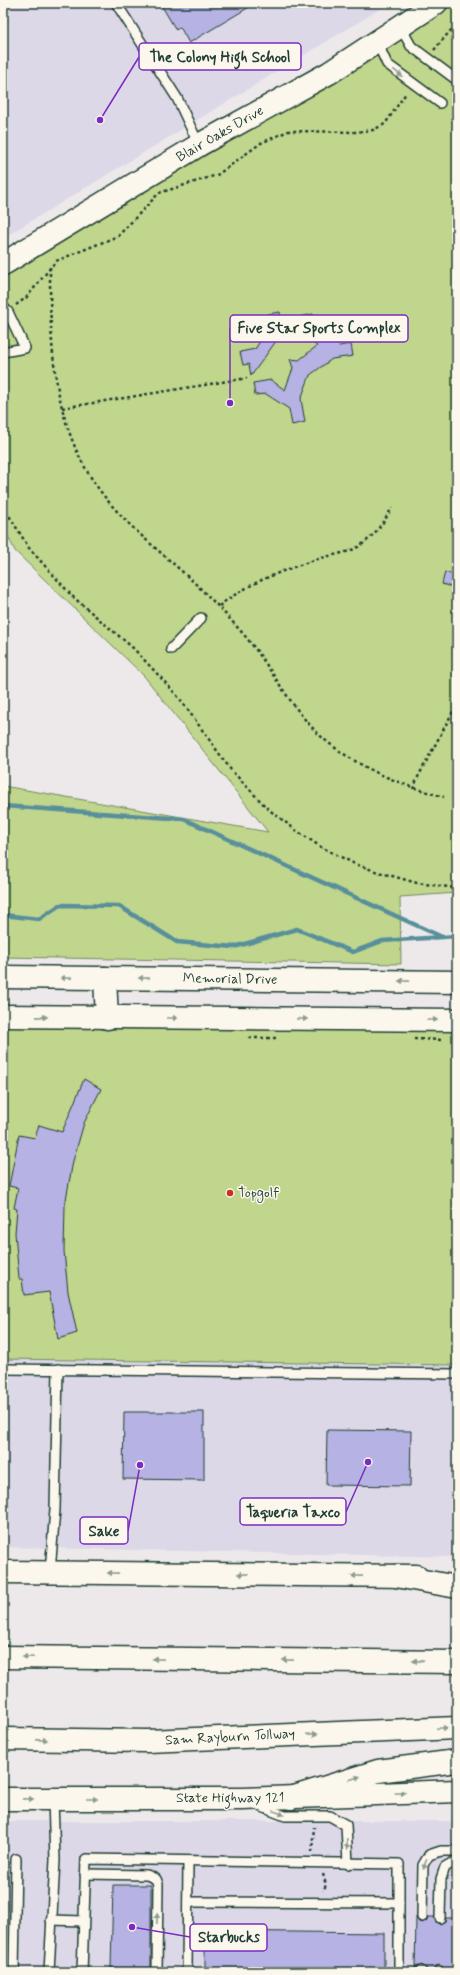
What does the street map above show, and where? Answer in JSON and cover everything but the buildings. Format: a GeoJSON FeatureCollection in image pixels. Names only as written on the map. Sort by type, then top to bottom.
{"type":"FeatureCollection","features":[{"type":"Feature","properties":{"kind":"main road","name":"Blair Oaks Drive"},"geometry":{"type":"LineString","coordinates":[[3,264],[199,144],[329,73],[436,3]]}},
{"type":"Feature","properties":{"kind":"main road","name":"Memorial Drive"},"geometry":{"type":"LineString","coordinates":[[3,977],[457,982]]}},
{"type":"Feature","properties":{"kind":"main road"},"geometry":{"type":"LineString","coordinates":[[105,978],[107,1018]]}},
{"type":"Feature","properties":{"kind":"main road"},"geometry":{"type":"LineString","coordinates":[[3,1016],[457,1020]]}},
{"type":"Feature","properties":{"kind":"main road"},"geometry":{"type":"LineString","coordinates":[[3,1572],[457,1576]]}},
{"type":"Feature","properties":{"kind":"main road"},"geometry":{"type":"LineString","coordinates":[[396,1576],[457,1587]]}},
{"type":"Feature","properties":{"kind":"main road"},"geometry":{"type":"LineString","coordinates":[[3,1657],[457,1662]]}},
{"type":"Feature","properties":{"kind":"main road","name":"Sam Rayburn Tollway"},"geometry":{"type":"LineString","coordinates":[[3,1739],[147,1741],[457,1728]]}},
{"type":"Feature","properties":{"kind":"main road"},"geometry":{"type":"LineString","coordinates":[[291,1798],[378,1771],[457,1761]]}},
{"type":"Feature","properties":{"kind":"main road","name":"State Highway 121"},"geometry":{"type":"LineString","coordinates":[[3,1799],[243,1799],[457,1791]]}},
{"type":"Feature","properties":{"kind":"lane"},"geometry":{"type":"LineString","coordinates":[[116,3],[177,98],[199,144]]}},
{"type":"Feature","properties":{"kind":"lane"},"geometry":{"type":"LineString","coordinates":[[400,26],[411,46],[454,78]]}},
{"type":"Feature","properties":{"kind":"lane"},"geometry":{"type":"LineString","coordinates":[[377,42],[387,64],[440,103]]}},
{"type":"Feature","properties":{"kind":"lane"},"geometry":{"type":"LineString","coordinates":[[3,352],[25,348],[5,309]]}},
{"type":"Feature","properties":{"kind":"lane"},"geometry":{"type":"LineString","coordinates":[[171,649],[201,618]]}},
{"type":"Feature","properties":{"kind":"lane"},"geometry":{"type":"LineString","coordinates":[[3,1369],[457,1374]]}},
{"type":"Feature","properties":{"kind":"lane"},"geometry":{"type":"LineString","coordinates":[[50,1572],[55,1509],[58,1370]]}},
{"type":"Feature","properties":{"kind":"lane"},"geometry":{"type":"LineString","coordinates":[[49,1972],[55,1860],[53,1799]]}},
{"type":"Feature","properties":{"kind":"lane"},"geometry":{"type":"LineString","coordinates":[[243,1799],[285,1816],[330,1816],[346,1825],[348,1864]]}},
{"type":"Feature","properties":{"kind":"lane"},"geometry":{"type":"LineString","coordinates":[[422,1917],[423,1865],[429,1855],[441,1851],[457,1851]]}},
{"type":"Feature","properties":{"kind":"lane"},"geometry":{"type":"LineString","coordinates":[[14,1972],[16,1859]]}},
{"type":"Feature","properties":{"kind":"lane"},"geometry":{"type":"LineString","coordinates":[[82,1972],[86,1859],[399,1864],[399,1972]]}},
{"type":"Feature","properties":{"kind":"lane"},"geometry":{"type":"LineString","coordinates":[[187,1972],[188,1861]]}},
{"type":"Feature","properties":{"kind":"lane"},"geometry":{"type":"LineString","coordinates":[[440,1918],[441,1879],[445,1867],[452,1863],[457,1863]]}},
{"type":"Feature","properties":{"kind":"lane"},"geometry":{"type":"LineString","coordinates":[[85,1874],[147,1875],[156,1879],[158,1884],[157,1972]]}},
{"type":"Feature","properties":{"kind":"lane"},"geometry":{"type":"LineString","coordinates":[[188,1902],[399,1903]]}},
{"type":"Feature","properties":{"kind":"lane"},"geometry":{"type":"LineString","coordinates":[[51,1920],[84,1921]]}},
{"type":"Feature","properties":{"kind":"path"},"geometry":{"type":"LineString","coordinates":[[434,50],[457,24]]}},
{"type":"Feature","properties":{"kind":"path"},"geometry":{"type":"LineString","coordinates":[[5,309],[26,298],[56,261],[118,236],[159,193],[217,175],[261,143],[288,131],[356,132],[373,130],[384,124],[406,92]]}},
{"type":"Feature","properties":{"kind":"path"},"geometry":{"type":"LineString","coordinates":[[50,267],[54,373],[62,408],[69,432],[81,459],[113,510],[218,606],[246,638],[307,722],[328,743],[360,765],[384,778],[413,789],[444,797]]}},
{"type":"Feature","properties":{"kind":"path"},"geometry":{"type":"LineString","coordinates":[[62,408],[247,378]]}},
{"type":"Feature","properties":{"kind":"path"},"geometry":{"type":"LineString","coordinates":[[3,506],[29,548],[72,596],[133,648],[163,680],[180,700],[231,770],[268,808],[297,831],[321,847],[356,864],[378,872],[418,883],[457,888]]}},
{"type":"Feature","properties":{"kind":"path"},"geometry":{"type":"LineString","coordinates":[[218,606],[235,594],[271,575],[292,567],[357,548],[371,538],[380,528],[392,508]]}},
{"type":"Feature","properties":{"kind":"path"},"geometry":{"type":"LineString","coordinates":[[413,789],[457,704]]}},
{"type":"Feature","properties":{"kind":"path"},"geometry":{"type":"LineString","coordinates":[[312,1855],[314,1826]]}},
{"type":"Feature","properties":{"kind":"path"},"geometry":{"type":"LineString","coordinates":[[323,1871],[326,1885],[323,1896]]}},
{"type":"Feature","properties":{"kind":"shaded area"},"geometry":{"type":"Polygon","coordinates":[[[3,3],[390,3],[3,238],[3,3]]]}},
{"type":"Feature","properties":{"kind":"shaded area","name":"Topgolf"},"geometry":{"type":"Polygon","coordinates":[[[3,1025],[457,1030],[457,1557],[3,1547],[3,1025]]]}},
{"type":"Feature","properties":{"kind":"shaded area"},"geometry":{"type":"Polygon","coordinates":[[[3,1821],[457,1821],[457,1972],[3,1972],[3,1821]]]}},
{"type":"Feature","properties":{"kind":"green space"},"geometry":{"type":"Polygon","coordinates":[[[456,3],[457,893],[400,897],[401,964],[3,957],[3,786],[268,832],[144,676],[15,551],[3,526],[3,281],[7,276],[456,3]]]}},
{"type":"Feature","properties":{"kind":"green space","name":"Topgolf"},"geometry":{"type":"Polygon","coordinates":[[[3,1021],[457,1027],[457,1365],[3,1359],[3,1021]]]}},
{"type":"Feature","properties":{"kind":"waterway"},"geometry":{"type":"LineString","coordinates":[[3,806],[184,819],[442,937]]}},
{"type":"Feature","properties":{"kind":"waterway"},"geometry":{"type":"LineString","coordinates":[[3,915],[39,919],[60,905],[119,906],[177,942],[234,947],[297,929],[353,952],[382,941],[457,936]]}},
{"type":"Feature","properties":{"kind":"place","name":"The Colony High School"},"geometry":{"type":"Point","coordinates":[100,120]}},
{"type":"Feature","properties":{"kind":"place","name":"Five Star Sports Complex"},"geometry":{"type":"Point","coordinates":[230,403]}},
{"type":"Feature","properties":{"kind":"place","name":"Topgolf"},"geometry":{"type":"Point","coordinates":[230,1193]}},
{"type":"Feature","properties":{"kind":"place","name":"Taqueria Taxco"},"geometry":{"type":"Point","coordinates":[368,1462]}},
{"type":"Feature","properties":{"kind":"place","name":"Sake"},"geometry":{"type":"Point","coordinates":[140,1465]}},
{"type":"Feature","properties":{"kind":"place","name":"Starbucks"},"geometry":{"type":"Point","coordinates":[132,1927]}}]}
